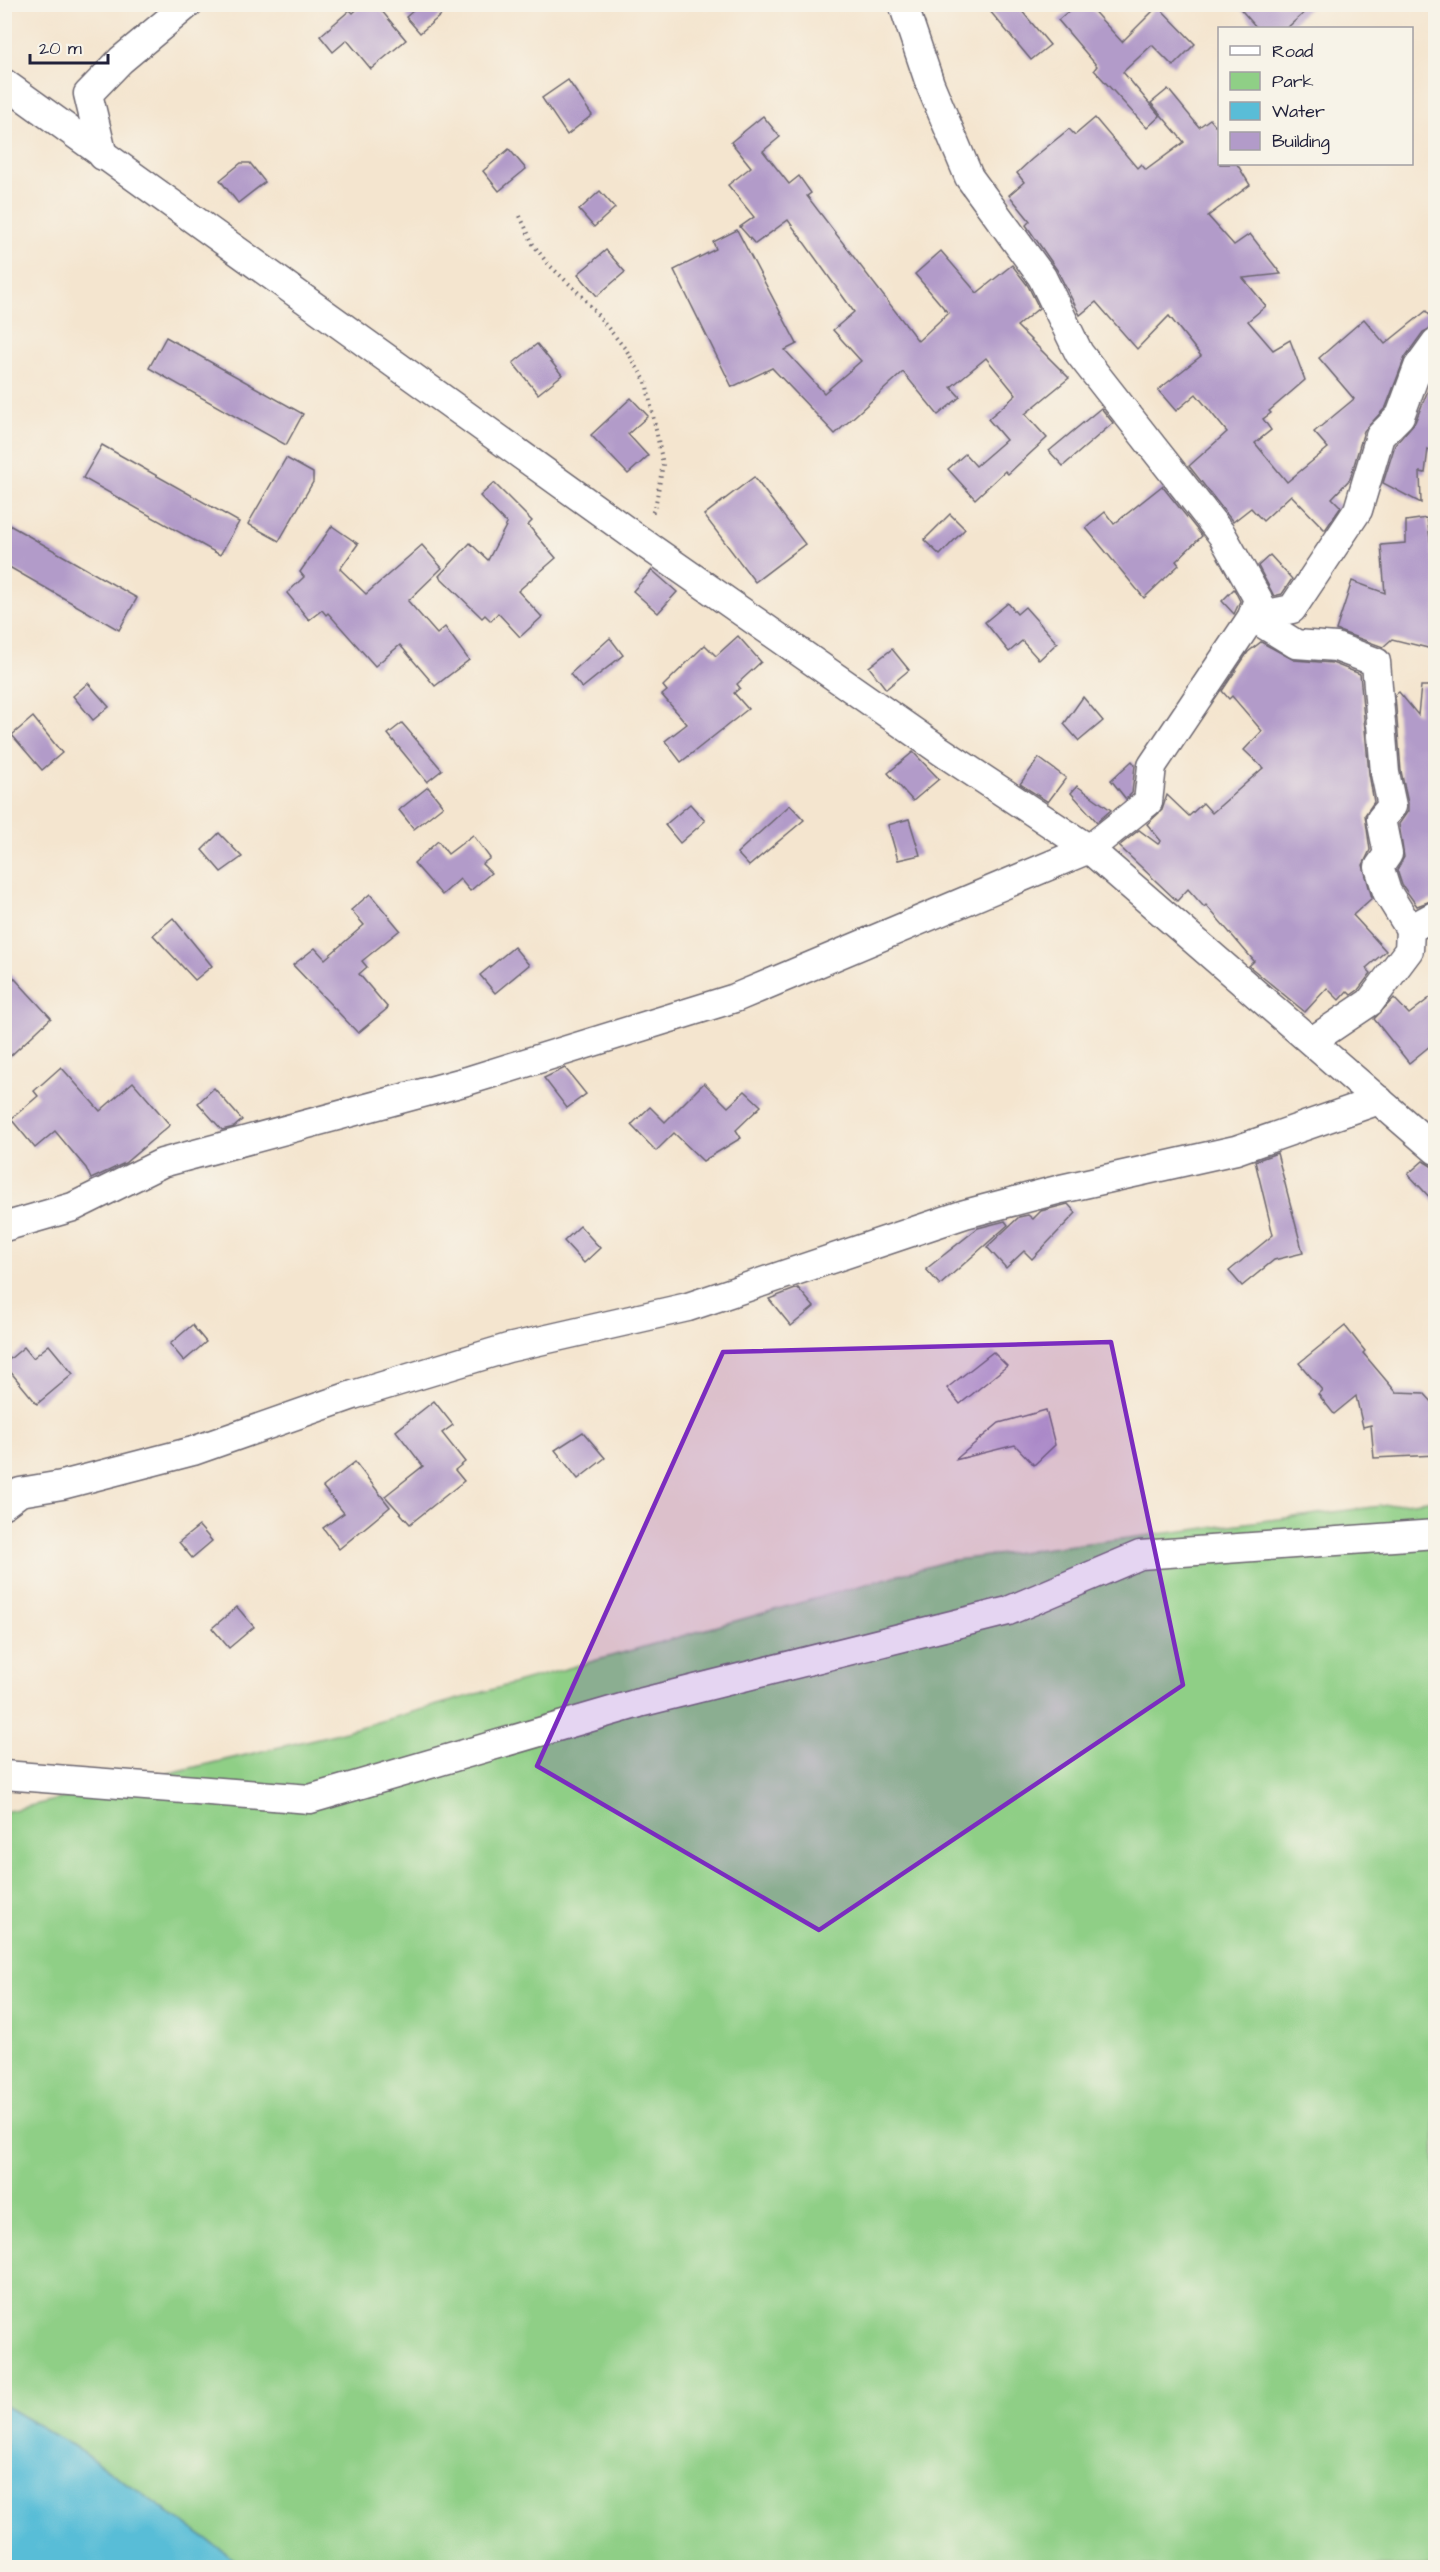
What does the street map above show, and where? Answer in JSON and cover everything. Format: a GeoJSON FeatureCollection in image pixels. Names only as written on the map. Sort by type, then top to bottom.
{"type":"FeatureCollection","features":[{"type":"Feature","properties":{"kind":"street"},"geometry":{"type":"LineString","coordinates":[[103,156],[88,94],[121,60],[188,4]]}},
{"type":"Feature","properties":{"kind":"street"},"geometry":{"type":"LineString","coordinates":[[4,1227],[73,1207],[162,1163],[467,1081],[735,998],[1089,849],[1148,802],[1152,766],[1252,617],[1258,599],[1222,535],[1079,353],[1042,277],[969,177],[930,84],[903,4]]}},
{"type":"Feature","properties":{"kind":"street"},"geometry":{"type":"LineString","coordinates":[[4,82],[103,156],[638,539],[941,751],[1089,849],[1436,1150]]}},
{"type":"Feature","properties":{"kind":"street"},"geometry":{"type":"LineString","coordinates":[[1252,617],[1292,609],[1330,556],[1358,510],[1380,436],[1400,416],[1418,367],[1436,342]]}},
{"type":"Feature","properties":{"kind":"street"},"geometry":{"type":"LineString","coordinates":[[1252,617],[1296,644],[1336,648],[1376,662],[1385,773],[1392,806],[1381,819],[1388,854],[1379,867],[1386,892],[1410,929],[1409,950],[1370,1002],[1312,1041]]}},
{"type":"Feature","properties":{"kind":"street"},"geometry":{"type":"LineString","coordinates":[[1410,929],[1436,915]]}},
{"type":"Feature","properties":{"kind":"street"},"geometry":{"type":"LineString","coordinates":[[4,1504],[20,1492],[62,1485],[193,1451],[353,1395],[508,1348],[688,1307],[965,1214],[1061,1189],[1236,1150],[1379,1100]]}},
{"type":"Feature","properties":{"kind":"street"},"geometry":{"type":"LineString","coordinates":[[4,1775],[310,1799],[639,1703],[1008,1611],[1140,1555],[1436,1534]]}},
{"type":"Feature","properties":{"kind":"path"},"geometry":{"type":"LineString","coordinates":[[520,216],[533,244],[547,263],[582,296],[627,351],[646,382],[663,464],[655,508],[638,539]]}},
{"type":"Feature","properties":{"kind":"highlighted area"},"geometry":{"type":"Polygon","coordinates":[[[1111,1342],[1183,1685],[819,1930],[537,1766],[723,1352],[1111,1342]]]}},
{"type":"Feature","properties":{"kind":"green space"},"geometry":{"type":"Polygon","coordinates":[[[1435,1499],[1435,2567],[246,2567],[75,2447],[5,2406],[4,1812],[335,1734],[948,1561],[1435,1499]]]}},
{"type":"Feature","properties":{"kind":"water"},"geometry":{"type":"Polygon","coordinates":[[[5,2406],[75,2447],[246,2567],[5,2567],[5,2406]]]}},
{"type":"Feature","properties":{"kind":"building"},"geometry":{"type":"Polygon","coordinates":[[[363,4],[376,4],[406,40],[371,69],[347,40],[333,52],[320,36],[350,10],[353,13],[363,4]]]}},
{"type":"Feature","properties":{"kind":"building"},"geometry":{"type":"Polygon","coordinates":[[[421,4],[454,4],[420,33],[406,17],[421,4]]]}},
{"type":"Feature","properties":{"kind":"building"},"geometry":{"type":"Polygon","coordinates":[[[984,4],[1016,4],[1050,45],[1031,60],[984,4]]]}},
{"type":"Feature","properties":{"kind":"building"},"geometry":{"type":"Polygon","coordinates":[[[1077,4],[1087,4],[1122,42],[1158,6],[1195,44],[1173,66],[1152,45],[1123,72],[1160,116],[1147,128],[1094,70],[1097,66],[1058,20],[1077,4]]]}},
{"type":"Feature","properties":{"kind":"building"},"geometry":{"type":"Polygon","coordinates":[[[1236,4],[1314,4],[1288,27],[1256,27],[1236,4]]]}},
{"type":"Feature","properties":{"kind":"building"},"geometry":{"type":"Polygon","coordinates":[[[568,80],[592,115],[567,135],[542,98],[568,80]]]}},
{"type":"Feature","properties":{"kind":"building"},"geometry":{"type":"Polygon","coordinates":[[[1168,89],[1199,127],[1210,119],[1218,129],[1218,165],[1238,165],[1250,185],[1208,216],[1234,245],[1250,234],[1281,274],[1243,278],[1266,306],[1248,321],[1273,350],[1290,340],[1305,380],[1269,411],[1271,413],[1263,419],[1271,430],[1255,443],[1287,482],[1328,448],[1314,432],[1354,399],[1319,358],[1364,319],[1385,344],[1426,311],[1436,323],[1436,326],[1423,332],[1405,357],[1386,407],[1364,431],[1350,479],[1332,498],[1341,507],[1325,530],[1291,495],[1263,521],[1251,508],[1233,522],[1189,466],[1227,432],[1196,394],[1176,411],[1158,390],[1201,356],[1169,316],[1137,349],[1096,302],[1080,315],[1057,270],[1026,225],[1030,221],[1009,195],[1024,182],[1017,173],[1032,159],[1069,129],[1075,135],[1095,118],[1137,168],[1141,164],[1146,170],[1184,142],[1151,103],[1168,89]]]}},
{"type":"Feature","properties":{"kind":"building"},"geometry":{"type":"Polygon","coordinates":[[[763,116],[780,137],[763,151],[789,184],[799,176],[811,193],[807,196],[918,341],[948,313],[915,274],[941,251],[977,293],[1012,265],[1028,286],[1039,308],[1017,326],[1069,378],[1025,414],[1047,438],[1008,474],[1005,471],[975,499],[948,469],[965,454],[976,466],[1006,440],[988,419],[1016,395],[986,358],[951,387],[960,397],[938,415],[903,372],[835,434],[772,368],[732,387],[674,270],[716,249],[713,242],[737,230],[797,344],[785,350],[824,393],[861,361],[833,330],[854,312],[788,220],[755,244],[740,227],[754,217],[728,185],[751,167],[731,142],[763,116]]]}},
{"type":"Feature","properties":{"kind":"building"},"geometry":{"type":"Polygon","coordinates":[[[509,149],[526,169],[499,191],[483,171],[509,149]]]}},
{"type":"Feature","properties":{"kind":"building"},"geometry":{"type":"Polygon","coordinates":[[[241,163],[250,163],[265,182],[238,203],[220,180],[241,163]]]}},
{"type":"Feature","properties":{"kind":"building"},"geometry":{"type":"Polygon","coordinates":[[[600,191],[615,208],[594,227],[579,210],[600,191]]]}},
{"type":"Feature","properties":{"kind":"building"},"geometry":{"type":"Polygon","coordinates":[[[606,250],[625,272],[597,296],[578,274],[606,250]]]}},
{"type":"Feature","properties":{"kind":"building"},"geometry":{"type":"Polygon","coordinates":[[[166,337],[303,414],[286,445],[149,368],[166,337]]]}},
{"type":"Feature","properties":{"kind":"building"},"geometry":{"type":"Polygon","coordinates":[[[537,344],[562,375],[538,394],[513,363],[537,344]]]}},
{"type":"Feature","properties":{"kind":"building"},"geometry":{"type":"Polygon","coordinates":[[[1436,371],[1436,456],[1428,449],[1425,473],[1420,472],[1421,503],[1383,483],[1395,445],[1415,422],[1436,371]]]}},
{"type":"Feature","properties":{"kind":"building"},"geometry":{"type":"Polygon","coordinates":[[[631,398],[648,416],[628,434],[648,456],[628,474],[591,435],[631,398]]]}},
{"type":"Feature","properties":{"kind":"building"},"geometry":{"type":"Polygon","coordinates":[[[1101,408],[1113,423],[1063,466],[1049,451],[1101,408]]]}},
{"type":"Feature","properties":{"kind":"building"},"geometry":{"type":"Polygon","coordinates":[[[102,445],[239,522],[220,555],[83,478],[102,445]]]}},
{"type":"Feature","properties":{"kind":"building"},"geometry":{"type":"Polygon","coordinates":[[[286,458],[313,473],[313,482],[279,541],[248,524],[286,458]]]}},
{"type":"Feature","properties":{"kind":"building"},"geometry":{"type":"Polygon","coordinates":[[[754,477],[805,544],[755,582],[704,515],[754,477]]]}},
{"type":"Feature","properties":{"kind":"building"},"geometry":{"type":"Polygon","coordinates":[[[494,483],[532,521],[528,525],[556,558],[518,591],[542,617],[520,637],[498,613],[491,621],[485,615],[482,618],[439,576],[470,543],[488,560],[507,524],[480,496],[494,483]]]}},
{"type":"Feature","properties":{"kind":"building"},"geometry":{"type":"Polygon","coordinates":[[[1162,486],[1202,536],[1176,561],[1179,565],[1144,598],[1086,528],[1105,512],[1114,524],[1162,486]]]}},
{"type":"Feature","properties":{"kind":"building"},"geometry":{"type":"Polygon","coordinates":[[[950,514],[965,529],[940,555],[924,540],[950,514]]]}},
{"type":"Feature","properties":{"kind":"building"},"geometry":{"type":"Polygon","coordinates":[[[1427,518],[1436,579],[1436,650],[1392,639],[1383,647],[1336,630],[1352,581],[1385,593],[1381,545],[1406,543],[1406,521],[1427,518]]]}},
{"type":"Feature","properties":{"kind":"building"},"geometry":{"type":"Polygon","coordinates":[[[4,522],[137,598],[119,630],[4,564],[4,522]]]}},
{"type":"Feature","properties":{"kind":"building"},"geometry":{"type":"Polygon","coordinates":[[[332,526],[358,544],[340,569],[366,594],[422,545],[442,568],[408,601],[437,634],[445,627],[469,660],[435,686],[400,645],[375,666],[328,613],[326,615],[322,610],[309,620],[287,593],[304,577],[300,572],[332,526]]]}},
{"type":"Feature","properties":{"kind":"building"},"geometry":{"type":"Polygon","coordinates":[[[1270,555],[1292,579],[1282,594],[1274,596],[1258,566],[1270,555]]]}},
{"type":"Feature","properties":{"kind":"building"},"geometry":{"type":"Polygon","coordinates":[[[652,570],[677,592],[658,613],[633,591],[652,570]]]}},
{"type":"Feature","properties":{"kind":"building"},"geometry":{"type":"Polygon","coordinates":[[[1234,589],[1240,601],[1234,614],[1222,601],[1234,589]]]}},
{"type":"Feature","properties":{"kind":"building"},"geometry":{"type":"Polygon","coordinates":[[[1008,603],[1017,614],[1025,607],[1057,643],[1039,660],[1022,641],[1009,652],[985,622],[1008,603]]]}},
{"type":"Feature","properties":{"kind":"building"},"geometry":{"type":"Polygon","coordinates":[[[738,636],[761,662],[737,684],[740,688],[734,693],[748,709],[681,762],[665,741],[687,724],[662,695],[667,691],[663,686],[705,645],[716,656],[738,636]]]}},
{"type":"Feature","properties":{"kind":"building"},"geometry":{"type":"Polygon","coordinates":[[[610,638],[623,655],[582,688],[570,674],[610,638]]]}},
{"type":"Feature","properties":{"kind":"building"},"geometry":{"type":"Polygon","coordinates":[[[1261,642],[1294,660],[1332,663],[1360,674],[1369,774],[1374,802],[1365,815],[1370,850],[1363,865],[1372,898],[1353,915],[1386,951],[1366,968],[1371,973],[1358,990],[1351,995],[1347,991],[1339,1000],[1327,988],[1305,1012],[1249,966],[1254,961],[1206,905],[1204,907],[1188,889],[1177,901],[1119,846],[1139,830],[1158,844],[1161,841],[1147,824],[1162,810],[1167,795],[1189,816],[1203,803],[1212,813],[1263,768],[1244,750],[1262,731],[1232,696],[1229,699],[1222,691],[1248,652],[1261,642]]]}},
{"type":"Feature","properties":{"kind":"building"},"geometry":{"type":"Polygon","coordinates":[[[892,649],[909,670],[886,689],[869,667],[892,649]]]}},
{"type":"Feature","properties":{"kind":"building"},"geometry":{"type":"Polygon","coordinates":[[[88,683],[109,707],[93,720],[73,696],[88,683]]]}},
{"type":"Feature","properties":{"kind":"building"},"geometry":{"type":"Polygon","coordinates":[[[1421,686],[1436,686],[1436,899],[1417,906],[1402,885],[1397,870],[1404,857],[1399,824],[1408,811],[1408,803],[1401,771],[1395,695],[1399,692],[1418,715],[1421,686]]]}},
{"type":"Feature","properties":{"kind":"building"},"geometry":{"type":"Polygon","coordinates":[[[1083,697],[1103,721],[1079,741],[1064,724],[1083,697]]]}},
{"type":"Feature","properties":{"kind":"building"},"geometry":{"type":"Polygon","coordinates":[[[33,717],[62,753],[42,770],[12,735],[33,717]]]}},
{"type":"Feature","properties":{"kind":"building"},"geometry":{"type":"Polygon","coordinates":[[[402,723],[442,770],[427,782],[388,734],[402,723]]]}},
{"type":"Feature","properties":{"kind":"building"},"geometry":{"type":"Polygon","coordinates":[[[913,752],[939,779],[913,801],[888,773],[913,752]]]}},
{"type":"Feature","properties":{"kind":"building"},"geometry":{"type":"Polygon","coordinates":[[[1039,758],[1066,778],[1048,802],[1020,784],[1039,758]]]}},
{"type":"Feature","properties":{"kind":"building"},"geometry":{"type":"Polygon","coordinates":[[[1132,761],[1135,765],[1132,793],[1126,799],[1111,780],[1132,761]]]}},
{"type":"Feature","properties":{"kind":"building"},"geometry":{"type":"Polygon","coordinates":[[[1077,786],[1111,810],[1097,822],[1071,793],[1077,786]]]}},
{"type":"Feature","properties":{"kind":"building"},"geometry":{"type":"Polygon","coordinates":[[[428,787],[443,806],[414,829],[399,810],[428,787]]]}},
{"type":"Feature","properties":{"kind":"building"},"geometry":{"type":"Polygon","coordinates":[[[690,804],[705,821],[680,843],[665,825],[690,804]]]}},
{"type":"Feature","properties":{"kind":"building"},"geometry":{"type":"Polygon","coordinates":[[[790,805],[804,820],[749,866],[737,853],[790,805]]]}},
{"type":"Feature","properties":{"kind":"building"},"geometry":{"type":"Polygon","coordinates":[[[909,819],[920,855],[898,860],[888,825],[909,819]]]}},
{"type":"Feature","properties":{"kind":"building"},"geometry":{"type":"Polygon","coordinates":[[[219,833],[242,857],[221,872],[202,850],[219,833]]]}},
{"type":"Feature","properties":{"kind":"building"},"geometry":{"type":"Polygon","coordinates":[[[473,835],[490,858],[482,864],[491,873],[470,891],[460,879],[442,895],[414,863],[438,841],[448,854],[473,835]]]}},
{"type":"Feature","properties":{"kind":"building"},"geometry":{"type":"Polygon","coordinates":[[[370,894],[400,930],[362,961],[367,967],[359,974],[388,1008],[358,1033],[293,965],[315,948],[325,959],[364,925],[351,910],[370,894]]]}},
{"type":"Feature","properties":{"kind":"building"},"geometry":{"type":"Polygon","coordinates":[[[173,918],[212,966],[195,980],[153,935],[173,918]]]}},
{"type":"Feature","properties":{"kind":"building"},"geometry":{"type":"Polygon","coordinates":[[[514,947],[529,965],[495,993],[480,975],[514,947]]]}},
{"type":"Feature","properties":{"kind":"building"},"geometry":{"type":"Polygon","coordinates":[[[4,967],[51,1018],[4,1062],[4,967]]]}},
{"type":"Feature","properties":{"kind":"building"},"geometry":{"type":"Polygon","coordinates":[[[1436,993],[1436,1041],[1409,1063],[1374,1019],[1394,998],[1409,1014],[1436,993]]]}},
{"type":"Feature","properties":{"kind":"building"},"geometry":{"type":"Polygon","coordinates":[[[61,1067],[100,1111],[133,1082],[170,1125],[125,1163],[91,1179],[86,1168],[55,1131],[35,1148],[11,1119],[38,1096],[34,1091],[61,1067]]]}},
{"type":"Feature","properties":{"kind":"building"},"geometry":{"type":"Polygon","coordinates":[[[565,1068],[586,1094],[567,1108],[544,1078],[565,1068]]]}},
{"type":"Feature","properties":{"kind":"building"},"geometry":{"type":"Polygon","coordinates":[[[704,1083],[728,1107],[745,1091],[761,1106],[736,1130],[741,1138],[703,1161],[674,1133],[656,1151],[631,1125],[650,1107],[665,1122],[704,1083]]]}},
{"type":"Feature","properties":{"kind":"building"},"geometry":{"type":"Polygon","coordinates":[[[214,1088],[242,1120],[234,1127],[222,1130],[198,1103],[214,1088]]]}},
{"type":"Feature","properties":{"kind":"building"},"geometry":{"type":"Polygon","coordinates":[[[1277,1153],[1303,1253],[1274,1260],[1242,1286],[1229,1271],[1273,1235],[1255,1161],[1277,1153]]]}},
{"type":"Feature","properties":{"kind":"building"},"geometry":{"type":"Polygon","coordinates":[[[1423,1161],[1436,1169],[1436,1204],[1408,1174],[1423,1161]]]}},
{"type":"Feature","properties":{"kind":"building"},"geometry":{"type":"Polygon","coordinates":[[[1068,1204],[1076,1213],[1032,1259],[1024,1251],[1006,1268],[987,1247],[1019,1217],[1028,1215],[1033,1219],[1041,1211],[1068,1204]]]}},
{"type":"Feature","properties":{"kind":"building"},"geometry":{"type":"Polygon","coordinates":[[[1005,1221],[1008,1225],[940,1285],[926,1269],[978,1228],[1005,1221]]]}},
{"type":"Feature","properties":{"kind":"building"},"geometry":{"type":"Polygon","coordinates":[[[580,1226],[600,1248],[584,1263],[564,1241],[580,1226]]]}},
{"type":"Feature","properties":{"kind":"building"},"geometry":{"type":"Polygon","coordinates":[[[798,1288],[814,1307],[791,1326],[769,1299],[798,1288]]]}},
{"type":"Feature","properties":{"kind":"building"},"geometry":{"type":"Polygon","coordinates":[[[192,1325],[206,1342],[184,1361],[170,1344],[192,1325]]]}},
{"type":"Feature","properties":{"kind":"building"},"geometry":{"type":"Polygon","coordinates":[[[1345,1326],[1365,1351],[1363,1353],[1396,1392],[1424,1393],[1434,1404],[1436,1455],[1374,1458],[1371,1425],[1363,1427],[1356,1396],[1334,1414],[1318,1394],[1322,1390],[1299,1363],[1345,1326]]]}},
{"type":"Feature","properties":{"kind":"building"},"geometry":{"type":"Polygon","coordinates":[[[49,1345],[73,1374],[37,1404],[4,1364],[24,1347],[33,1358],[49,1345]]]}},
{"type":"Feature","properties":{"kind":"building"},"geometry":{"type":"Polygon","coordinates":[[[993,1352],[1007,1366],[960,1404],[947,1388],[993,1352]]]}},
{"type":"Feature","properties":{"kind":"building"},"geometry":{"type":"Polygon","coordinates":[[[434,1401],[453,1425],[442,1433],[465,1462],[455,1470],[464,1481],[410,1524],[385,1496],[423,1466],[396,1431],[434,1401]]]}},
{"type":"Feature","properties":{"kind":"building"},"geometry":{"type":"Polygon","coordinates":[[[1046,1410],[1055,1445],[1034,1465],[1015,1445],[955,1460],[999,1423],[1046,1410]]]}},
{"type":"Feature","properties":{"kind":"building"},"geometry":{"type":"Polygon","coordinates":[[[583,1432],[605,1458],[578,1479],[555,1450],[583,1432]]]}},
{"type":"Feature","properties":{"kind":"building"},"geometry":{"type":"Polygon","coordinates":[[[355,1462],[390,1507],[339,1549],[323,1528],[344,1513],[323,1487],[355,1462]]]}},
{"type":"Feature","properties":{"kind":"building"},"geometry":{"type":"Polygon","coordinates":[[[199,1526],[212,1541],[192,1558],[179,1542],[199,1526]]]}},
{"type":"Feature","properties":{"kind":"building"},"geometry":{"type":"Polygon","coordinates":[[[237,1607],[254,1627],[229,1648],[212,1628],[237,1607]]]}}]}
